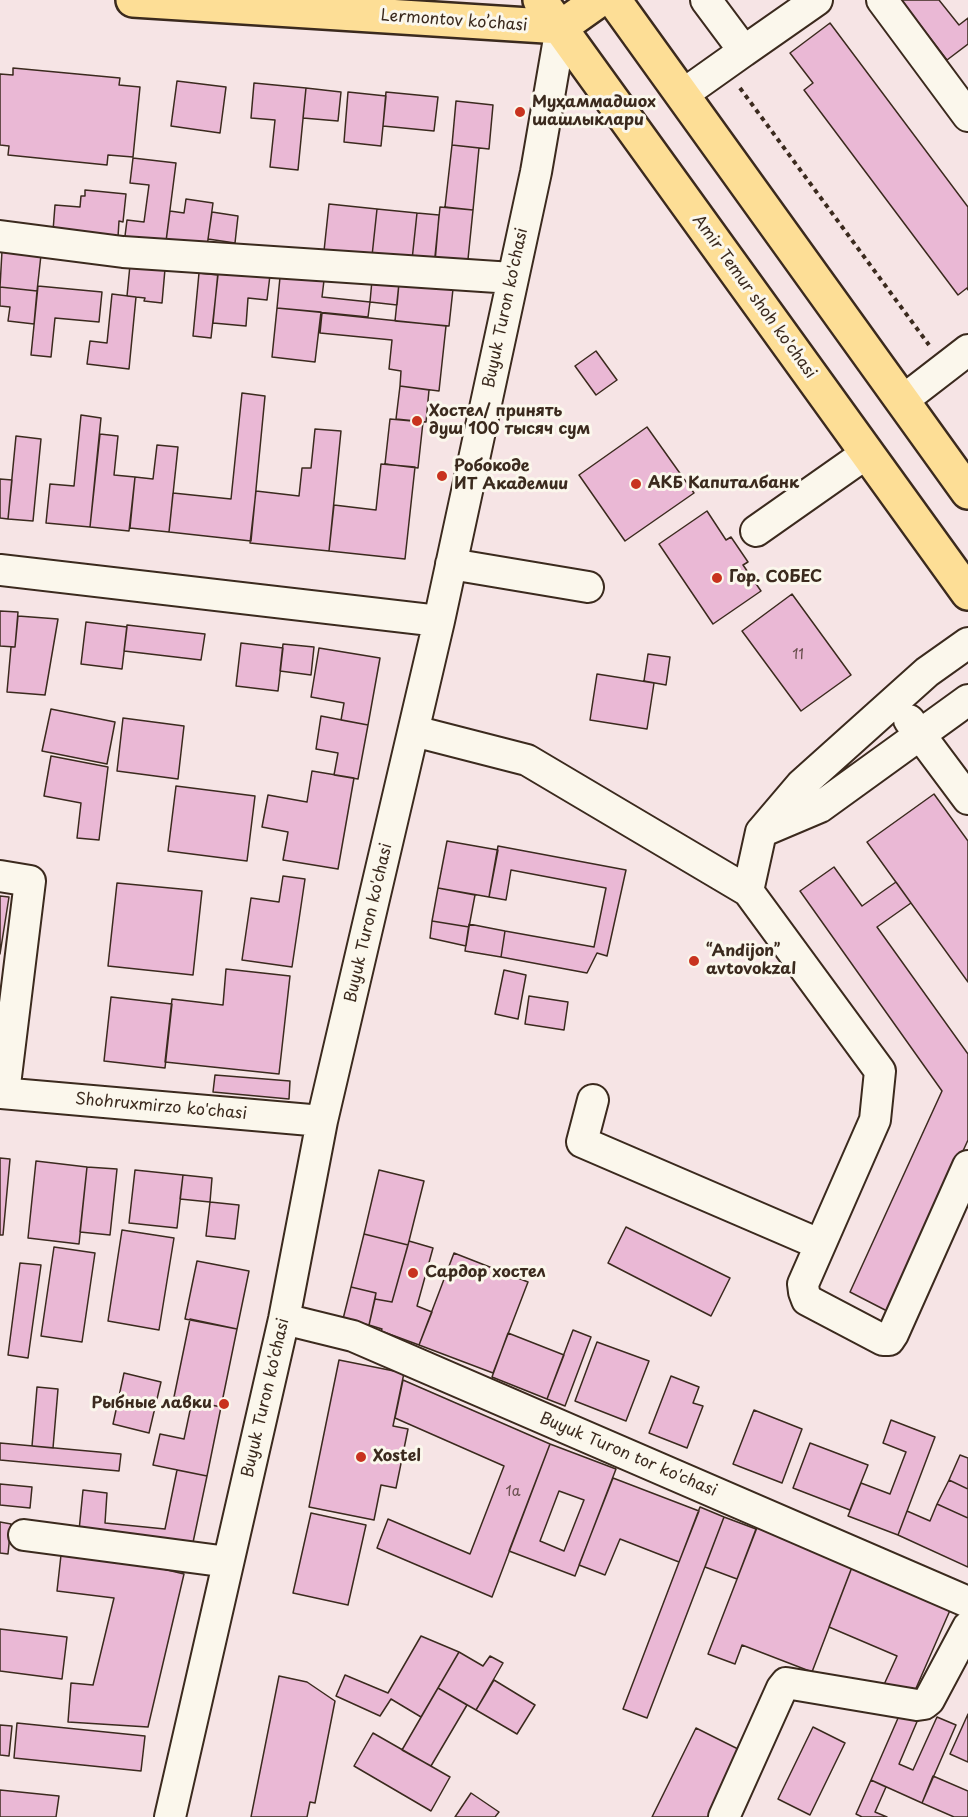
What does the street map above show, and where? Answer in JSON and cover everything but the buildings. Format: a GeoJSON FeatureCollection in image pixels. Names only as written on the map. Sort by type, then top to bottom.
{"type":"FeatureCollection","features":[{"type":"Feature","properties":{"kind":"main road","name":"Lermontov ko’chasi"},"geometry":{"type":"LineString","coordinates":[[133,0],[561,27]]}},
{"type":"Feature","properties":{"kind":"main road","name":"Amir Temur shoh ko'chasi"},"geometry":{"type":"LineString","coordinates":[[540,0],[968,593]]}},
{"type":"Feature","properties":{"kind":"main road"},"geometry":{"type":"LineString","coordinates":[[561,27],[599,0]]}},
{"type":"Feature","properties":{"kind":"main road"},"geometry":{"type":"LineString","coordinates":[[614,0],[968,492]]}},
{"type":"Feature","properties":{"kind":"street"},"geometry":{"type":"LineString","coordinates":[[706,0],[734,58]]}},
{"type":"Feature","properties":{"kind":"street"},"geometry":{"type":"LineString","coordinates":[[682,95],[817,0]]}},
{"type":"Feature","properties":{"kind":"street"},"geometry":{"type":"LineString","coordinates":[[882,0],[968,116]]}},
{"type":"Feature","properties":{"kind":"street","name":"Buyuk Turon ko'chasi"},"geometry":{"type":"LineString","coordinates":[[170,1817],[284,1319],[322,1121],[439,621],[536,172],[561,27]]}},
{"type":"Feature","properties":{"kind":"street"},"geometry":{"type":"LineString","coordinates":[[0,236],[123,252],[512,278]]}},
{"type":"Feature","properties":{"kind":"street"},"geometry":{"type":"LineString","coordinates":[[902,401],[957,359]]}},
{"type":"Feature","properties":{"kind":"street"},"geometry":{"type":"LineString","coordinates":[[756,531],[867,453]]}},
{"type":"Feature","properties":{"kind":"street"},"geometry":{"type":"LineString","coordinates":[[451,564],[588,588]]}},
{"type":"Feature","properties":{"kind":"street"},"geometry":{"type":"LineString","coordinates":[[0,570],[439,621]]}},
{"type":"Feature","properties":{"kind":"street"},"geometry":{"type":"LineString","coordinates":[[748,891],[761,832],[801,785],[927,672],[968,643]]}},
{"type":"Feature","properties":{"kind":"street"},"geometry":{"type":"LineString","coordinates":[[761,832],[820,807],[968,700]]}},
{"type":"Feature","properties":{"kind":"street"},"geometry":{"type":"LineString","coordinates":[[894,702],[968,799]]}},
{"type":"Feature","properties":{"kind":"street"},"geometry":{"type":"LineString","coordinates":[[414,731],[527,760],[748,891],[880,1071],[875,1120],[803,1284],[807,1300],[883,1340],[889,1340],[968,1166]]}},
{"type":"Feature","properties":{"kind":"street"},"geometry":{"type":"LineString","coordinates":[[0,876],[30,881],[2,1093]]}},
{"type":"Feature","properties":{"kind":"street","name":"Shohruxmirzo ko'chasi"},"geometry":{"type":"LineString","coordinates":[[2,1093],[322,1121]]}},
{"type":"Feature","properties":{"kind":"street"},"geometry":{"type":"LineString","coordinates":[[593,1100],[582,1142],[819,1244]]}},
{"type":"Feature","properties":{"kind":"street","name":"Buyuk Turon tor ko'chasi"},"geometry":{"type":"LineString","coordinates":[[284,1319],[353,1336],[968,1602]]}},
{"type":"Feature","properties":{"kind":"street"},"geometry":{"type":"LineString","coordinates":[[24,1535],[228,1562]]}},
{"type":"Feature","properties":{"kind":"street"},"geometry":{"type":"LineString","coordinates":[[724,1817],[786,1683],[917,1706],[924,1704],[929,1700],[968,1627]]}},
{"type":"Feature","properties":{"kind":"path"},"geometry":{"type":"LineString","coordinates":[[734,58],[957,359]]}},
{"type":"Feature","properties":{"kind":"place","name":"Муҳаммадшох шашлыклари"},"geometry":{"type":"Point","coordinates":[520,112]}},
{"type":"Feature","properties":{"kind":"place","name":"Хостел/ принять душ 100 тысяч сум"},"geometry":{"type":"Point","coordinates":[417,421]}},
{"type":"Feature","properties":{"kind":"place","name":"Робокоде ИТ Академии"},"geometry":{"type":"Point","coordinates":[442,476]}},
{"type":"Feature","properties":{"kind":"place","name":"АКБ Капиталбанк"},"geometry":{"type":"Point","coordinates":[636,484]}},
{"type":"Feature","properties":{"kind":"place","name":"Гор. СОБЕС"},"geometry":{"type":"Point","coordinates":[717,578]}},
{"type":"Feature","properties":{"kind":"place","name":"“Andijon” avtovokzal"},"geometry":{"type":"Point","coordinates":[694,961]}},
{"type":"Feature","properties":{"kind":"place","name":"Сардор хостел"},"geometry":{"type":"Point","coordinates":[413,1273]}},
{"type":"Feature","properties":{"kind":"place","name":"Рыбные лавки"},"geometry":{"type":"Point","coordinates":[224,1404]}},
{"type":"Feature","properties":{"kind":"place","name":"Xostel"},"geometry":{"type":"Point","coordinates":[361,1457]}}]}
